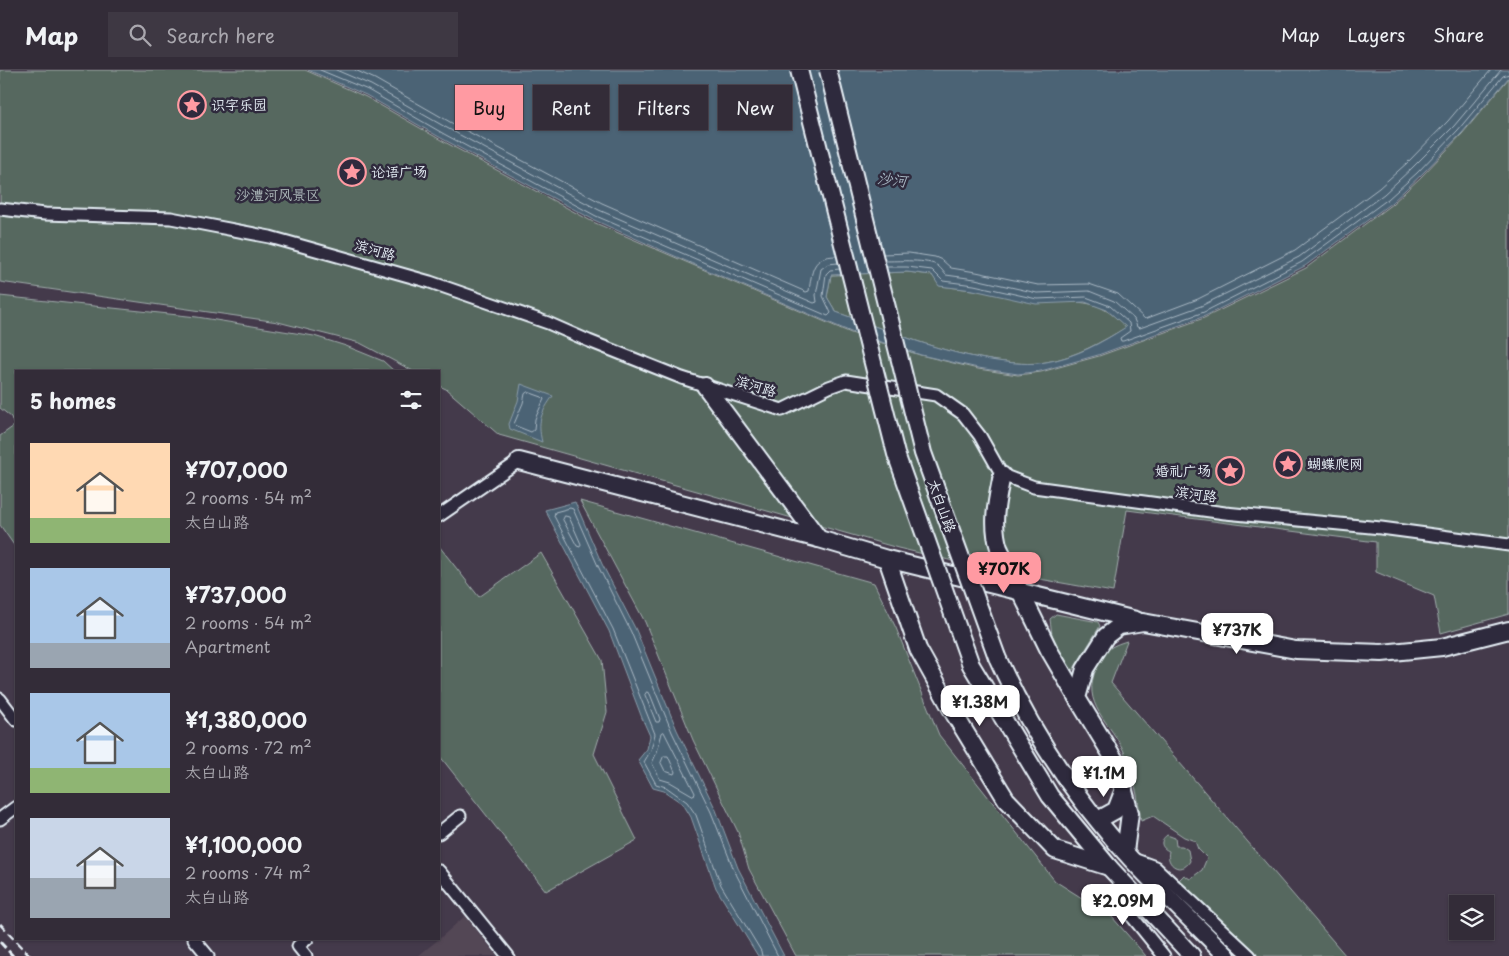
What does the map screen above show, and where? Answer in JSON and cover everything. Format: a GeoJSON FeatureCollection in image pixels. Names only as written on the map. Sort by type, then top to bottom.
{"type":"FeatureCollection","features":[{"type":"Feature","properties":{"kind":"street","name":"太白山路"},"geometry":{"type":"LineString","coordinates":[[799,70],[896,454],[971,665],[1050,796],[1115,872],[1192,956]]}},
{"type":"Feature","properties":{"kind":"street","name":"太白山路"},"geometry":{"type":"LineString","coordinates":[[828,70],[923,453],[997,657],[1008,682],[1052,758],[1098,820],[1128,855],[1227,956]]}},
{"type":"Feature","properties":{"kind":"street","name":"滨河路"},"geometry":{"type":"LineString","coordinates":[[0,209],[45,214],[171,218],[270,237],[430,282],[548,323],[588,341],[706,386],[782,410],[846,380],[936,395],[963,414],[980,436],[1002,475],[1034,487],[1225,513],[1381,528],[1509,544]]}},
{"type":"Feature","properties":{"kind":"street"},"geometry":{"type":"LineString","coordinates":[[706,386],[819,539]]}},
{"type":"Feature","properties":{"kind":"street"},"geometry":{"type":"LineString","coordinates":[[440,515],[519,462],[1021,593],[1143,622],[1296,650],[1382,653],[1442,647],[1509,630]]}},
{"type":"Feature","properties":{"kind":"street"},"geometry":{"type":"LineString","coordinates":[[1002,475],[994,517],[996,537],[1005,549],[1021,593],[1049,650],[1116,762],[1130,812],[1128,855],[1155,867],[1250,956]]}},
{"type":"Feature","properties":{"kind":"street"},"geometry":{"type":"LineString","coordinates":[[887,559],[918,649],[953,712],[1006,799],[1055,850],[1115,872],[1126,909],[1164,956]]}},
{"type":"Feature","properties":{"kind":"street"},"geometry":{"type":"LineString","coordinates":[[1077,698],[1085,669],[1106,636],[1119,626],[1143,622]]}},
{"type":"Feature","properties":{"kind":"street"},"geometry":{"type":"LineString","coordinates":[[0,700],[15,719]]}},
{"type":"Feature","properties":{"kind":"street"},"geometry":{"type":"LineString","coordinates":[[1098,820],[1116,810],[1124,789]]}},
{"type":"Feature","properties":{"kind":"street"},"geometry":{"type":"LineString","coordinates":[[0,819],[15,808]]}},
{"type":"Feature","properties":{"kind":"street"},"geometry":{"type":"LineString","coordinates":[[440,832],[460,816]]}},
{"type":"Feature","properties":{"kind":"street"},"geometry":{"type":"LineString","coordinates":[[440,872],[508,956]]}},
{"type":"Feature","properties":{"kind":"street"},"geometry":{"type":"LineString","coordinates":[[195,940],[208,956]]}},
{"type":"Feature","properties":{"kind":"street"},"geometry":{"type":"LineString","coordinates":[[306,940],[298,946],[306,956]]}},
{"type":"Feature","properties":{"kind":"shaded area"},"geometry":{"type":"Polygon","coordinates":[[[465,916],[497,956],[418,956],[465,916]]]}},
{"type":"Feature","properties":{"kind":"green space","name":"沙澧河风景区"},"geometry":{"type":"Polygon","coordinates":[[[0,70],[305,70],[366,97],[593,222],[851,333],[920,355],[978,369],[1018,375],[1041,372],[1099,356],[1204,318],[1306,268],[1392,204],[1421,177],[1462,134],[1509,78],[1509,614],[1441,633],[1434,596],[1376,572],[1376,542],[1127,510],[1113,592],[1000,572],[898,548],[499,435],[446,389],[440,386],[440,370],[411,370],[360,343],[278,322],[0,282],[0,70]]]}},
{"type":"Feature","properties":{"kind":"green space"},"geometry":{"type":"Polygon","coordinates":[[[907,272],[932,275],[940,286],[1095,305],[1114,316],[1127,327],[1078,353],[1057,360],[1028,364],[997,361],[935,347],[836,312],[827,297],[831,275],[907,272]]]}},
{"type":"Feature","properties":{"kind":"green space"},"geometry":{"type":"Polygon","coordinates":[[[0,296],[197,317],[314,336],[383,361],[393,370],[15,370],[15,547],[0,525],[0,436],[14,426],[11,417],[0,408],[0,296]]]}},
{"type":"Feature","properties":{"kind":"green space"},"geometry":{"type":"Polygon","coordinates":[[[580,501],[874,583],[896,628],[939,735],[1055,881],[1112,917],[1146,956],[796,956],[749,869],[738,832],[693,740],[645,622],[580,501]]]}},
{"type":"Feature","properties":{"kind":"green space"},"geometry":{"type":"Polygon","coordinates":[[[440,547],[479,597],[541,553],[602,660],[607,712],[594,754],[637,840],[546,891],[440,756],[440,547]]]}},
{"type":"Feature","properties":{"kind":"green space"},"geometry":{"type":"Polygon","coordinates":[[[1056,614],[1098,622],[1100,626],[1073,670],[1067,668],[1052,635],[1050,619],[1056,614]]]}},
{"type":"Feature","properties":{"kind":"green space"},"geometry":{"type":"Polygon","coordinates":[[[1127,641],[1111,683],[1346,956],[1252,956],[1176,883],[1184,875],[1190,879],[1202,870],[1207,858],[1198,849],[1195,841],[1184,837],[1153,816],[1141,821],[1135,787],[1125,754],[1099,713],[1092,692],[1093,680],[1102,656],[1112,647],[1127,641]]]}},
{"type":"Feature","properties":{"kind":"green space"},"geometry":{"type":"Polygon","coordinates":[[[1167,835],[1175,838],[1176,846],[1182,846],[1188,850],[1190,861],[1187,865],[1179,868],[1169,861],[1169,851],[1162,844],[1167,835]]]}},
{"type":"Feature","properties":{"kind":"water","name":"沙河"},"geometry":{"type":"Polygon","coordinates":[[[308,70],[1509,70],[1509,77],[1462,133],[1420,176],[1391,203],[1305,266],[1205,316],[1098,355],[1041,371],[1018,374],[978,368],[921,355],[851,332],[594,220],[441,138],[366,95],[308,70]],[[907,272],[831,275],[827,297],[836,312],[935,347],[997,361],[1028,364],[1057,360],[1098,344],[1126,327],[1107,310],[1085,302],[1036,304],[973,290],[939,286],[932,275],[907,272]]]}},
{"type":"Feature","properties":{"kind":"water"},"geometry":{"type":"Polygon","coordinates":[[[521,384],[553,396],[541,418],[542,442],[510,429],[509,424],[518,401],[521,384]]]}},
{"type":"Feature","properties":{"kind":"water"},"geometry":{"type":"Polygon","coordinates":[[[575,502],[602,564],[636,630],[677,730],[716,810],[738,868],[784,956],[758,956],[716,888],[691,817],[683,804],[664,791],[653,788],[638,760],[647,749],[650,736],[609,631],[545,510],[575,502]]]}},
{"type":"Feature","properties":{"kind":"railway"},"geometry":{"type":"LineString","coordinates":[[0,924],[30,956]]}},
{"type":"Feature","properties":{"kind":"railway"},"geometry":{"type":"LineString","coordinates":[[0,942],[13,956]]}},
{"type":"Feature","properties":{"kind":"place","name":"识字乐园"},"geometry":{"type":"Point","coordinates":[192,105]}},
{"type":"Feature","properties":{"kind":"place","name":"论语广场"},"geometry":{"type":"Point","coordinates":[352,172]}},
{"type":"Feature","properties":{"kind":"place","name":"蝴蝶爬网"},"geometry":{"type":"Point","coordinates":[1288,464]}},
{"type":"Feature","properties":{"kind":"place","name":"婚礼广场"},"geometry":{"type":"Point","coordinates":[1230,471]}}]}
